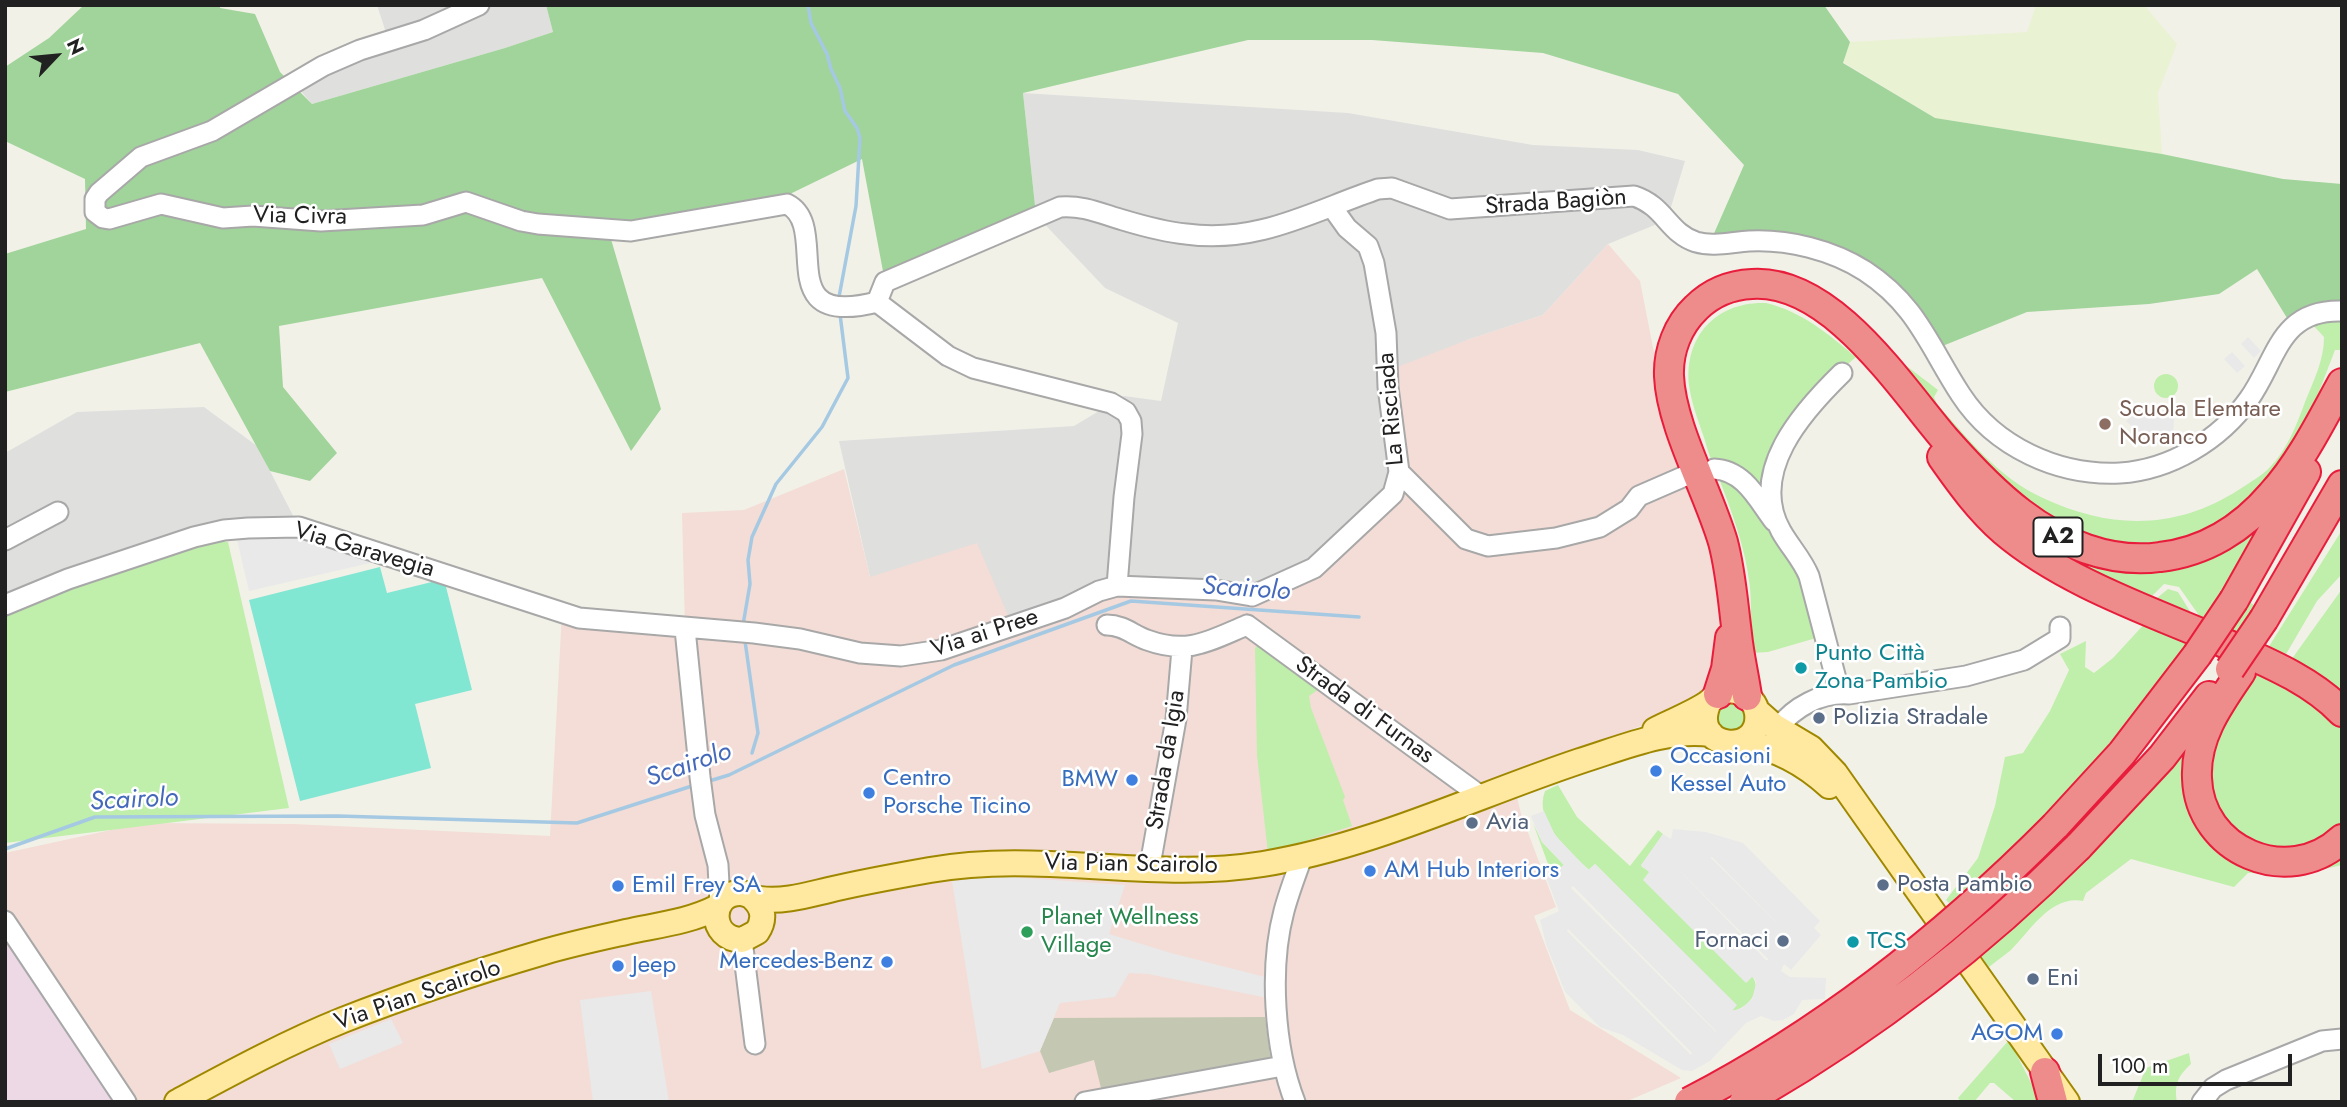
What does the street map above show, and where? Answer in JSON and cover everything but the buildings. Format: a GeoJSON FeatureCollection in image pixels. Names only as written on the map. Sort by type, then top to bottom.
{"type":"FeatureCollection","features":[{"type":"Feature","properties":{"kind":"highway","name":"A2"},"geometry":{"type":"LineString","coordinates":[[1752,704],[1723,544],[1677,419],[1670,387],[1672,348],[1681,327],[1701,303],[1731,287],[1751,284],[1774,284],[1805,296],[1832,313],[1867,345],[1983,480],[2023,515],[2052,534],[2084,548],[2133,559],[2186,553],[2217,539],[2246,520],[2287,476],[2342,383]]}},
{"type":"Feature","properties":{"kind":"highway","name":"A2"},"geometry":{"type":"LineString","coordinates":[[1888,372],[1914,418],[1968,494],[2015,539],[2043,559],[2080,579],[2290,675],[2319,693],[2342,712]]}},
{"type":"Feature","properties":{"kind":"highway"},"geometry":{"type":"LineString","coordinates":[[1689,1102],[1786,1046],[1881,980],[1971,907],[2056,826],[2122,752],[2197,655],[2234,600],[2296,491],[2342,397]]}},
{"type":"Feature","properties":{"kind":"highway"},"geometry":{"type":"LineString","coordinates":[[1744,1102],[1853,1034],[1925,982],[1990,929],[2078,847],[2162,757],[2236,670],[2303,574],[2335,497]]}},
{"type":"Feature","properties":{"kind":"highway","name":"A2"},"geometry":{"type":"LineString","coordinates":[[1713,698],[1728,658],[1732,597]]}},
{"type":"Feature","properties":{"kind":"highway"},"geometry":{"type":"LineString","coordinates":[[2236,670],[2213,715],[2199,751],[2198,790],[2206,816],[2230,845],[2250,856],[2272,862],[2307,859],[2327,850],[2342,839]]}},
{"type":"Feature","properties":{"kind":"highway"},"geometry":{"type":"LineString","coordinates":[[2042,1066],[2053,1102]]}},
{"type":"Feature","properties":{"kind":"main road"},"geometry":{"type":"LineString","coordinates":[[1752,704],[1755,729],[1742,741],[1722,742],[1711,734],[1704,719],[1713,698],[1733,691],[1752,704],[1778,728],[1811,748],[1822,759],[1835,773],[2067,1102]]}},
{"type":"Feature","properties":{"kind":"main road","name":"Via Pian Scairolo"},"geometry":{"type":"LineString","coordinates":[[1617,749],[1713,698]]}},
{"type":"Feature","properties":{"kind":"main road","name":"Via Pian Scairolo"},"geometry":{"type":"LineString","coordinates":[[797,897],[932,869],[989,863],[1039,863],[1149,870],[1237,867],[1303,855],[1397,828],[1617,749],[1675,733],[1691,731],[1711,734]]}},
{"type":"Feature","properties":{"kind":"main road"},"geometry":{"type":"LineString","coordinates":[[1742,741],[1771,748],[1804,765],[1866,819]]}},
{"type":"Feature","properties":{"kind":"main road"},"geometry":{"type":"LineString","coordinates":[[739,893],[768,900],[797,897],[762,921],[753,936],[725,920],[732,894],[739,893]]}},
{"type":"Feature","properties":{"kind":"main road"},"geometry":{"type":"LineString","coordinates":[[754,898],[761,908],[762,921]]}},
{"type":"Feature","properties":{"kind":"main road","name":"Via Pian Scairolo"},"geometry":{"type":"LineString","coordinates":[[177,1102],[238,1069],[342,1021],[411,995],[554,950],[624,932],[671,925],[710,927],[725,920]]}},
{"type":"Feature","properties":{"kind":"main road"},"geometry":{"type":"LineString","coordinates":[[2042,1066],[2060,1102]]}},
{"type":"Feature","properties":{"kind":"street","name":"Via Civra"},"geometry":{"type":"LineString","coordinates":[[479,5],[424,30],[360,50],[323,66],[212,131],[141,157],[99,194],[95,199],[95,212],[109,219],[161,204],[223,218],[253,216],[321,221],[423,215],[466,202],[538,224],[631,231],[787,204],[797,214],[801,223],[810,284],[818,297],[828,305],[858,306],[877,302]]}},
{"type":"Feature","properties":{"kind":"street","name":"Strada Bagiòn"},"geometry":{"type":"LineString","coordinates":[[1332,207],[1378,189],[1392,188],[1450,209],[1634,196],[1653,204],[1678,232],[1694,241],[1715,244],[1777,242],[1828,253],[1866,272],[1903,303],[1927,335],[1961,396],[2003,440],[2049,463],[2088,471],[2119,473],[2141,469],[2175,458],[2204,443],[2232,420],[2250,397],[2275,348],[2290,330],[2316,315],[2342,311]]}},
{"type":"Feature","properties":{"kind":"street"},"geometry":{"type":"LineString","coordinates":[[1117,586],[1132,433],[1131,421],[1126,412],[1111,403],[973,368],[948,356],[877,302],[885,282],[1060,207],[1085,208],[1184,234],[1222,237],[1287,224],[1332,207]]}},
{"type":"Feature","properties":{"kind":"street","name":"La Risciada"},"geometry":{"type":"LineString","coordinates":[[1252,596],[1314,568],[1393,494],[1399,472],[1388,387],[1386,333],[1374,263],[1368,246],[1347,228],[1332,207]]}},
{"type":"Feature","properties":{"kind":"street"},"geometry":{"type":"LineString","coordinates":[[1780,530],[1775,515],[1772,487],[1778,455],[1819,396],[1842,373]]}},
{"type":"Feature","properties":{"kind":"street"},"geometry":{"type":"LineString","coordinates":[[1714,469],[1732,473],[1742,480],[1805,565],[1840,694]]}},
{"type":"Feature","properties":{"kind":"street"},"geometry":{"type":"LineString","coordinates":[[1399,472],[1466,539],[1488,546],[1556,538],[1600,527],[1629,509],[1639,496],[1685,476]]}},
{"type":"Feature","properties":{"kind":"street"},"geometry":{"type":"LineString","coordinates":[[5,540],[58,512]]}},
{"type":"Feature","properties":{"kind":"street","name":"Via Garavegia"},"geometry":{"type":"LineString","coordinates":[[5,605],[68,579],[194,537],[248,527],[299,527],[562,612]]}},
{"type":"Feature","properties":{"kind":"street","name":"Via ai Pree"},"geometry":{"type":"LineString","coordinates":[[562,612],[579,618],[800,639],[860,653],[919,655],[1013,627],[1117,586],[1216,590],[1252,596]]}},
{"type":"Feature","properties":{"kind":"street"},"geometry":{"type":"LineString","coordinates":[[1107,625],[1124,628],[1144,640],[1182,649],[1247,625],[1252,596]]}},
{"type":"Feature","properties":{"kind":"street","name":"Strada di Furnas"},"geometry":{"type":"LineString","coordinates":[[1247,625],[1482,797]]}},
{"type":"Feature","properties":{"kind":"street"},"geometry":{"type":"LineString","coordinates":[[1778,728],[1797,709],[1813,700],[1966,676],[2024,660],[2060,638],[2060,628]]}},
{"type":"Feature","properties":{"kind":"street"},"geometry":{"type":"LineString","coordinates":[[685,629],[705,815],[718,865],[725,920],[755,1044]]}},
{"type":"Feature","properties":{"kind":"street","name":"Strada da Igia"},"geometry":{"type":"LineString","coordinates":[[1149,870],[1175,719],[1182,649]]}},
{"type":"Feature","properties":{"kind":"street"},"geometry":{"type":"LineString","coordinates":[[1295,1102],[1283,1066],[1277,1024],[1279,943],[1284,913],[1303,855]]}},
{"type":"Feature","properties":{"kind":"street"},"geometry":{"type":"LineString","coordinates":[[5,921],[126,1102]]}},
{"type":"Feature","properties":{"kind":"street"},"geometry":{"type":"LineString","coordinates":[[2202,1102],[2213,1088],[2226,1080],[2322,1041],[2342,1039]]}},
{"type":"Feature","properties":{"kind":"street"},"geometry":{"type":"LineString","coordinates":[[1085,1102],[1283,1066]]}},
{"type":"Feature","properties":{"kind":"shaded area"},"geometry":{"type":"Polygon","coordinates":[[[377,5],[546,5],[553,32],[312,104],[293,82],[389,42],[377,5]]]}},
{"type":"Feature","properties":{"kind":"shaded area"},"geometry":{"type":"Polygon","coordinates":[[[2036,5],[2144,5],[2177,44],[2158,93],[2162,154],[1935,118],[1843,62],[1850,42],[2027,32],[2036,5]]]}},
{"type":"Feature","properties":{"kind":"shaded area"},"geometry":{"type":"Polygon","coordinates":[[[1023,93],[1348,113],[1533,145],[1638,150],[1685,161],[1667,220],[1608,244],[1543,315],[1467,340],[1399,472],[1314,568],[1252,596],[1013,627],[870,577],[839,441],[1074,426],[1124,396],[1161,401],[1178,323],[1105,288],[1036,215],[1023,93]]]}},
{"type":"Feature","properties":{"kind":"shaded area"},"geometry":{"type":"Polygon","coordinates":[[[1608,244],[1640,281],[1657,368],[1711,541],[1723,604],[1724,645],[1715,681],[1692,707],[1519,771],[1514,784],[1521,814],[1556,907],[1534,916],[1570,1010],[1681,1078],[1625,1102],[125,1102],[5,921],[5,853],[143,823],[293,824],[550,836],[562,612],[685,628],[682,513],[744,510],[844,469],[870,577],[977,543],[1013,627],[1117,586],[1252,596],[1314,568],[1393,494],[1387,371],[1467,340],[1543,315],[1608,244]]]}},
{"type":"Feature","properties":{"kind":"shaded area"},"geometry":{"type":"Polygon","coordinates":[[[2248,337],[2261,351],[2254,358],[2241,344],[2248,337]]]}},
{"type":"Feature","properties":{"kind":"shaded area"},"geometry":{"type":"Polygon","coordinates":[[[2232,352],[2245,366],[2237,373],[2224,359],[2232,352]]]}},
{"type":"Feature","properties":{"kind":"shaded area"},"geometry":{"type":"Polygon","coordinates":[[[204,407],[257,446],[299,527],[248,528],[5,605],[5,453],[77,412],[204,407]]]}},
{"type":"Feature","properties":{"kind":"shaded area"},"geometry":{"type":"Polygon","coordinates":[[[2143,407],[2156,416],[2174,418],[2173,440],[2148,437],[2126,421],[2143,407]]]}},
{"type":"Feature","properties":{"kind":"shaded area"},"geometry":{"type":"Polygon","coordinates":[[[263,536],[342,545],[379,561],[249,591],[237,540],[263,536]]]}},
{"type":"Feature","properties":{"kind":"shaded area"},"geometry":{"type":"Polygon","coordinates":[[[380,567],[387,593],[444,579],[472,690],[415,704],[431,768],[300,801],[249,600],[380,567]]]}},
{"type":"Feature","properties":{"kind":"shaded area","name":"Fornaci"},"geometry":{"type":"Polygon","coordinates":[[[1544,811],[1555,835],[1588,870],[1595,864],[1737,1005],[1732,1011],[1742,1008],[1752,999],[1755,979],[1752,977],[1746,983],[1643,880],[1649,872],[1641,865],[1663,834],[1671,839],[1673,829],[1706,832],[1743,843],[1820,921],[1814,928],[1821,935],[1791,970],[1784,964],[1781,971],[1790,977],[1826,978],[1825,999],[1802,1000],[1794,1014],[1783,1020],[1774,1021],[1761,1016],[1746,1023],[1710,1061],[1692,1071],[1682,1070],[1623,1035],[1600,1027],[1565,992],[1546,944],[1540,920],[1559,911],[1545,874],[1552,874],[1564,865],[1542,842],[1531,816],[1544,811]],[[1712,857],[1711,858],[1781,927],[1712,857]],[[1676,867],[1766,960],[1768,959],[1676,867]],[[1573,886],[1571,888],[1716,1032],[1573,886]],[[1568,929],[1567,931],[1691,1055],[1692,1053],[1568,929]]]}},
{"type":"Feature","properties":{"kind":"shaded area"},"geometry":{"type":"Polygon","coordinates":[[[995,876],[1125,885],[1109,934],[1269,978],[1268,998],[1148,974],[1129,973],[1115,997],[1060,1003],[1040,1051],[982,1069],[952,881],[995,876]]]}},
{"type":"Feature","properties":{"kind":"shaded area"},"geometry":{"type":"Polygon","coordinates":[[[5,921],[125,1102],[5,1102],[5,921]]]}},
{"type":"Feature","properties":{"kind":"shaded area"},"geometry":{"type":"Polygon","coordinates":[[[651,991],[669,1102],[593,1102],[580,1000],[651,991]]]}},
{"type":"Feature","properties":{"kind":"shaded area"},"geometry":{"type":"Polygon","coordinates":[[[1265,1017],[1271,1063],[1101,1088],[1094,1060],[1049,1073],[1040,1051],[1054,1018],[1265,1017]]]}},
{"type":"Feature","properties":{"kind":"shaded area"},"geometry":{"type":"Polygon","coordinates":[[[391,1019],[403,1043],[340,1069],[329,1044],[391,1019]]]}},
{"type":"Feature","properties":{"kind":"green space"},"geometry":{"type":"Polygon","coordinates":[[[84,5],[220,5],[220,8],[255,14],[280,72],[312,104],[553,32],[546,5],[1824,5],[1850,42],[1843,63],[1935,118],[2162,154],[2283,179],[2342,184],[2342,305],[2287,318],[2257,269],[2219,294],[2149,304],[2027,312],[1940,347],[1861,263],[1712,238],[1744,165],[1678,94],[1543,53],[1372,40],[1248,40],[1023,93],[1036,215],[885,282],[862,159],[792,193],[782,204],[608,229],[661,409],[631,451],[542,278],[279,326],[283,387],[337,453],[310,481],[270,471],[200,343],[5,392],[5,254],[86,229],[85,179],[5,141],[5,67],[49,38],[84,5]]]}},
{"type":"Feature","properties":{"kind":"green space"},"geometry":{"type":"Polygon","coordinates":[[[1766,303],[1803,318],[1856,357],[1828,381],[1798,415],[1771,512],[1713,463],[1694,409],[1689,385],[1692,351],[1708,324],[1733,308],[1766,303]]]}},
{"type":"Feature","properties":{"kind":"green space"},"geometry":{"type":"Polygon","coordinates":[[[2342,316],[2342,350],[2335,350],[2312,410],[2286,459],[2230,522],[2150,550],[2070,533],[1988,471],[1899,363],[1938,390],[1934,397],[1937,404],[1961,431],[1985,457],[2027,490],[2094,516],[2143,521],[2192,512],[2240,489],[2267,470],[2295,428],[2320,362],[2324,337],[2311,323],[2342,316]]]}},
{"type":"Feature","properties":{"kind":"green space"},"geometry":{"type":"Polygon","coordinates":[[[2166,374],[2175,377],[2178,386],[2175,395],[2166,398],[2157,395],[2154,386],[2157,377],[2166,374]]]}},
{"type":"Feature","properties":{"kind":"green space"},"geometry":{"type":"Polygon","coordinates":[[[1717,473],[1728,476],[1796,557],[1816,638],[1768,652],[1750,653],[1751,604],[1748,573],[1737,529],[1717,473]]]}},
{"type":"Feature","properties":{"kind":"green space"},"geometry":{"type":"Polygon","coordinates":[[[1976,486],[2079,555],[2251,531],[2254,536],[2203,621],[2179,587],[2164,584],[2152,596],[2157,598],[2168,589],[2178,592],[2198,624],[2079,571],[1976,486]]]}},
{"type":"Feature","properties":{"kind":"green space"},"geometry":{"type":"Polygon","coordinates":[[[2342,530],[2342,574],[2317,601],[2285,656],[2268,648],[2342,530]]]}},
{"type":"Feature","properties":{"kind":"green space"},"geometry":{"type":"Polygon","coordinates":[[[217,540],[228,542],[289,808],[5,843],[5,615],[62,590],[217,540]]]}},
{"type":"Feature","properties":{"kind":"green space"},"geometry":{"type":"Polygon","coordinates":[[[2342,589],[2342,702],[2291,660],[2342,589]]]}},
{"type":"Feature","properties":{"kind":"green space"},"geometry":{"type":"Polygon","coordinates":[[[2249,602],[2255,609],[2240,638],[2223,630],[2249,602]]]}},
{"type":"Feature","properties":{"kind":"green space"},"geometry":{"type":"Polygon","coordinates":[[[2148,620],[2190,639],[2126,727],[2060,805],[1953,907],[1946,900],[1978,858],[1995,806],[2005,757],[2023,753],[2050,711],[2069,670],[2060,654],[2086,641],[2085,667],[2094,673],[2113,658],[2148,620]]]}},
{"type":"Feature","properties":{"kind":"green space"},"geometry":{"type":"Polygon","coordinates":[[[1259,644],[1319,689],[1309,696],[1311,708],[1345,797],[1343,800],[1352,826],[1268,853],[1257,755],[1255,648],[1259,644]]]}},
{"type":"Feature","properties":{"kind":"green space"},"geometry":{"type":"Polygon","coordinates":[[[2255,667],[2342,722],[2342,827],[2329,838],[2288,854],[2232,834],[2208,793],[2212,739],[2255,667]]]}},
{"type":"Feature","properties":{"kind":"green space"},"geometry":{"type":"Polygon","coordinates":[[[1731,703],[1741,707],[1745,717],[1741,727],[1731,731],[1721,727],[1717,717],[1721,707],[1731,703]]]}},
{"type":"Feature","properties":{"kind":"green space"},"geometry":{"type":"Polygon","coordinates":[[[2199,729],[2196,744],[2231,853],[2342,846],[2342,865],[2320,870],[2248,873],[2234,887],[2131,859],[2086,893],[2083,901],[2061,903],[2051,909],[2011,950],[1989,967],[1979,953],[2199,729]]]}},
{"type":"Feature","properties":{"kind":"green space"},"geometry":{"type":"Polygon","coordinates":[[[1558,785],[1577,817],[1630,866],[1658,830],[1663,834],[1641,866],[1650,872],[1747,982],[1752,976],[1756,987],[1748,1003],[1731,1011],[1736,1005],[1595,864],[1589,870],[1555,835],[1544,814],[1543,803],[1545,791],[1558,785]]]}},
{"type":"Feature","properties":{"kind":"green space"},"geometry":{"type":"Polygon","coordinates":[[[1533,823],[1542,842],[1564,865],[1552,875],[1533,823]]]}},
{"type":"Feature","properties":{"kind":"green space"},"geometry":{"type":"Polygon","coordinates":[[[2009,1040],[2041,1102],[2016,1102],[1994,1083],[1990,1083],[1974,1102],[1961,1102],[1958,1098],[2009,1040]]]}},
{"type":"Feature","properties":{"kind":"green space"},"geometry":{"type":"Polygon","coordinates":[[[2189,1053],[2191,1064],[2178,1081],[2177,1102],[2132,1102],[2146,1068],[2189,1053]]]}},
{"type":"Feature","properties":{"kind":"waterway"},"geometry":{"type":"LineString","coordinates":[[808,5],[811,23],[827,54],[840,88],[845,111],[857,128],[860,138],[856,206],[839,297]]}},
{"type":"Feature","properties":{"kind":"waterway"},"geometry":{"type":"LineString","coordinates":[[743,625],[750,584],[748,560],[752,537],[776,484],[822,427],[848,378],[840,314]]}},
{"type":"Feature","properties":{"kind":"waterway","name":"Scairolo"},"geometry":{"type":"LineString","coordinates":[[706,782],[729,775],[954,665],[1131,601],[1359,617]]}},
{"type":"Feature","properties":{"kind":"waterway"},"geometry":{"type":"LineString","coordinates":[[745,641],[758,733],[752,753]]}},
{"type":"Feature","properties":{"kind":"waterway","name":"Scairolo"},"geometry":{"type":"LineString","coordinates":[[5,849],[95,817],[338,816],[577,823],[695,785]]}},
{"type":"Feature","properties":{"kind":"place","name":"Scuola Elemtare Noranco"},"geometry":{"type":"Point","coordinates":[2105,424]}},
{"type":"Feature","properties":{"kind":"place","name":"Punto Città Zona Pambio"},"geometry":{"type":"Point","coordinates":[1801,668]}},
{"type":"Feature","properties":{"kind":"place","name":"Polizia Stradale"},"geometry":{"type":"Point","coordinates":[1819,718]}},
{"type":"Feature","properties":{"kind":"place","name":"Occasioni Kessel Auto"},"geometry":{"type":"Point","coordinates":[1656,771]}},
{"type":"Feature","properties":{"kind":"place","name":"BMW"},"geometry":{"type":"Point","coordinates":[1132,780]}},
{"type":"Feature","properties":{"kind":"place","name":"Centro Porsche Ticino"},"geometry":{"type":"Point","coordinates":[869,793]}},
{"type":"Feature","properties":{"kind":"place","name":"Avia"},"geometry":{"type":"Point","coordinates":[1472,823]}},
{"type":"Feature","properties":{"kind":"place","name":"AM Hub Interiors"},"geometry":{"type":"Point","coordinates":[1370,871]}},
{"type":"Feature","properties":{"kind":"place","name":"Posta Pambio"},"geometry":{"type":"Point","coordinates":[1883,885]}},
{"type":"Feature","properties":{"kind":"place","name":"Emil Frey SA"},"geometry":{"type":"Point","coordinates":[618,886]}},
{"type":"Feature","properties":{"kind":"place","name":"Planet Wellness Village"},"geometry":{"type":"Point","coordinates":[1027,932]}},
{"type":"Feature","properties":{"kind":"place","name":"Fornaci"},"geometry":{"type":"Point","coordinates":[1783,941]}},
{"type":"Feature","properties":{"kind":"place","name":"TCS"},"geometry":{"type":"Point","coordinates":[1853,942]}},
{"type":"Feature","properties":{"kind":"place","name":"Mercedes-Benz"},"geometry":{"type":"Point","coordinates":[887,962]}},
{"type":"Feature","properties":{"kind":"place","name":"Jeep"},"geometry":{"type":"Point","coordinates":[618,966]}},
{"type":"Feature","properties":{"kind":"place","name":"Eni"},"geometry":{"type":"Point","coordinates":[2033,979]}},
{"type":"Feature","properties":{"kind":"place","name":"AGOM"},"geometry":{"type":"Point","coordinates":[2057,1034]}}]}
